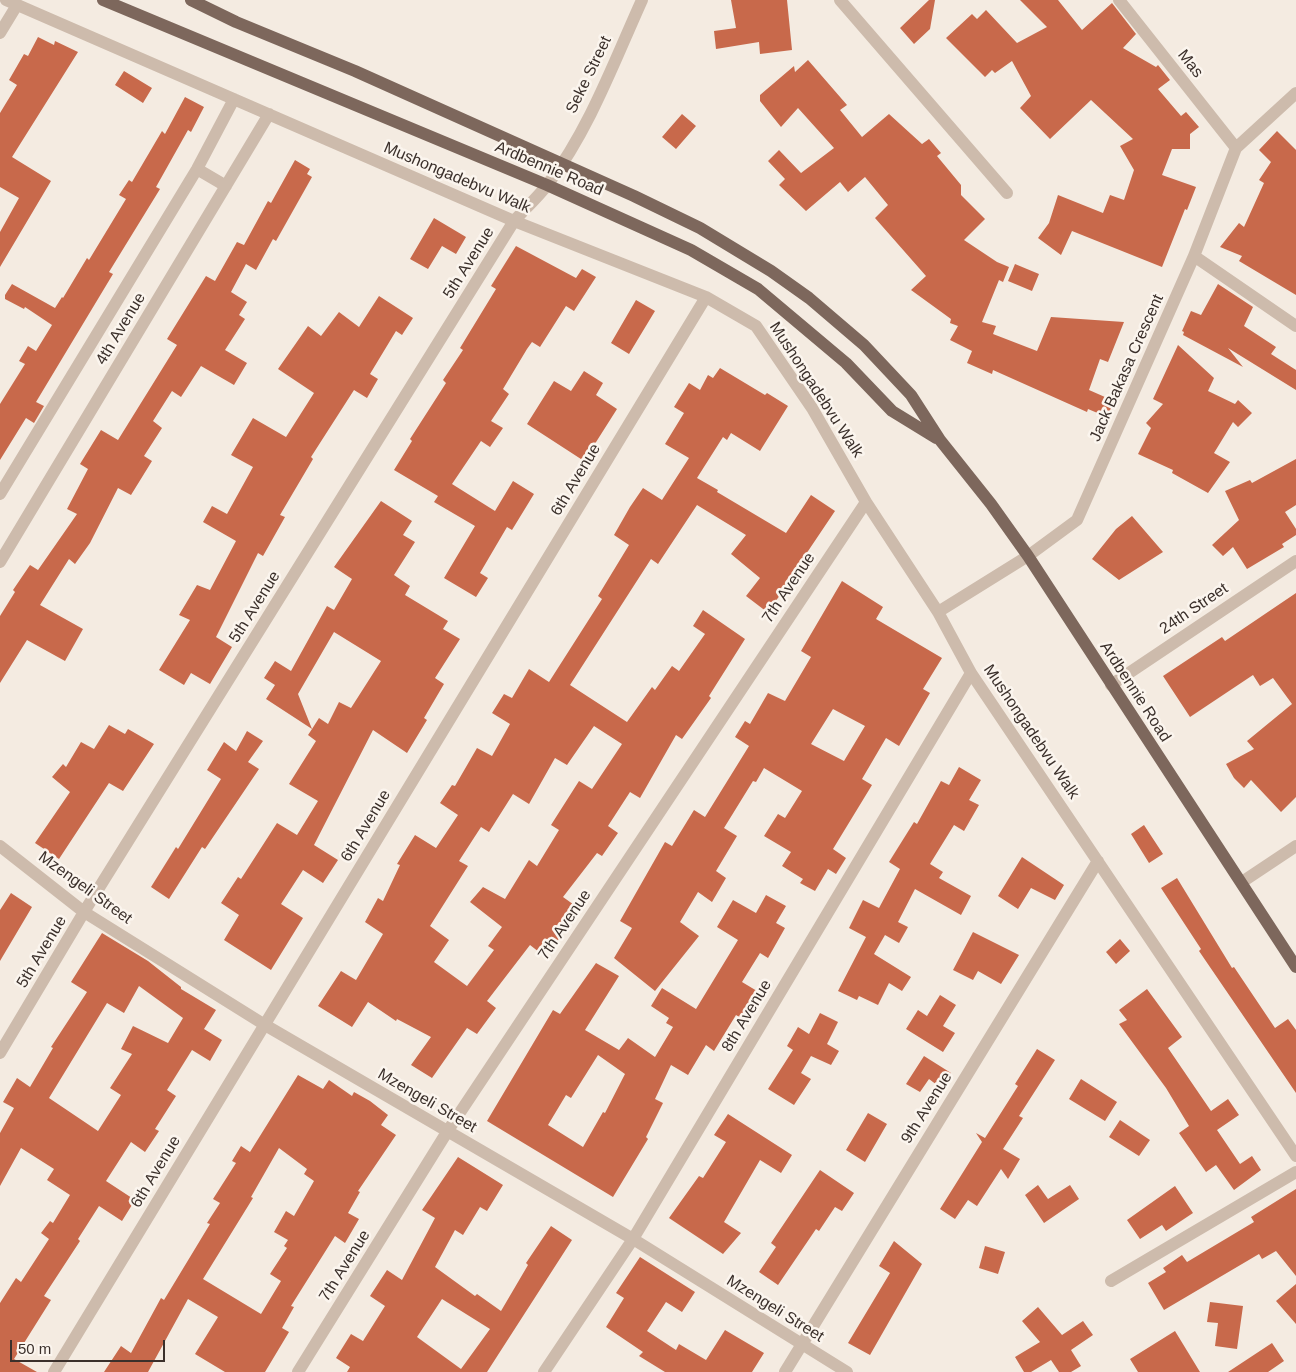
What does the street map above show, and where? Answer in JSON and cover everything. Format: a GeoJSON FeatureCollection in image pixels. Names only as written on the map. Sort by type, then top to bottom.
{"type":"FeatureCollection","features":[{"type":"Feature","properties":{"kind":"main road","name":"Ardbennie Road"},"geometry":{"type":"LineString","coordinates":[[104,0],[547,185],[690,250],[758,289],[846,363],[892,411],[940,440]]}},
{"type":"Feature","properties":{"kind":"main road","name":"Ardbennie Road"},"geometry":{"type":"LineString","coordinates":[[191,0],[236,22],[355,71],[562,163],[700,228],[742,252],[808,298],[864,346],[911,395],[940,440],[991,504],[1028,556],[1296,967]]}},
{"type":"Feature","properties":{"kind":"street","name":"Seke Street"},"geometry":{"type":"LineString","coordinates":[[547,185],[562,163],[586,120],[642,0]]}},
{"type":"Feature","properties":{"kind":"street"},"geometry":{"type":"LineString","coordinates":[[840,0],[1007,193]]}},
{"type":"Feature","properties":{"kind":"street","name":"Mas"},"geometry":{"type":"LineString","coordinates":[[1119,0],[1236,148]]}},
{"type":"Feature","properties":{"kind":"street"},"geometry":{"type":"LineString","coordinates":[[0,33],[11,3]]}},
{"type":"Feature","properties":{"kind":"street","name":"Mushongadebvu Walk"},"geometry":{"type":"LineString","coordinates":[[11,3],[514,221],[706,297],[756,326],[812,408],[866,502],[938,612],[971,673],[1296,1156]]}},
{"type":"Feature","properties":{"kind":"street","name":"Jack Bakasa Crescent"},"geometry":{"type":"LineString","coordinates":[[938,612],[1028,556],[1077,520],[1194,256],[1236,148],[1296,93]]}},
{"type":"Feature","properties":{"kind":"street","name":"4th Avenue"},"geometry":{"type":"LineString","coordinates":[[0,494],[197,169],[234,99]]}},
{"type":"Feature","properties":{"kind":"street","name":"4th Avenue"},"geometry":{"type":"LineString","coordinates":[[0,562],[269,114]]}},
{"type":"Feature","properties":{"kind":"street"},"geometry":{"type":"LineString","coordinates":[[197,169],[226,186]]}},
{"type":"Feature","properties":{"kind":"street","name":"5th Avenue"},"geometry":{"type":"LineString","coordinates":[[0,1053],[84,912],[514,221],[547,185]]}},
{"type":"Feature","properties":{"kind":"street"},"geometry":{"type":"LineString","coordinates":[[1194,256],[1296,326]]}},
{"type":"Feature","properties":{"kind":"street","name":"6th Avenue"},"geometry":{"type":"LineString","coordinates":[[54,1372],[706,297]]}},
{"type":"Feature","properties":{"kind":"street","name":"7th Avenue"},"geometry":{"type":"LineString","coordinates":[[298,1372],[447,1132],[866,502]]}},
{"type":"Feature","properties":{"kind":"street","name":"24th Street"},"geometry":{"type":"LineString","coordinates":[[1111,685],[1296,561]]}},
{"type":"Feature","properties":{"kind":"street","name":"8th Avenue"},"geometry":{"type":"LineString","coordinates":[[544,1372],[633,1239],[971,673]]}},
{"type":"Feature","properties":{"kind":"street","name":"Mzengeli Street"},"geometry":{"type":"LineString","coordinates":[[0,846],[84,912],[264,1025],[633,1239],[846,1372]]}},
{"type":"Feature","properties":{"kind":"street"},"geometry":{"type":"LineString","coordinates":[[1242,882],[1296,846]]}},
{"type":"Feature","properties":{"kind":"street","name":"9th Avenue"},"geometry":{"type":"LineString","coordinates":[[785,1372],[1098,861]]}},
{"type":"Feature","properties":{"kind":"street"},"geometry":{"type":"LineString","coordinates":[[1111,1281],[1296,1172]]}},
{"type":"Feature","properties":{"kind":"building"},"geometry":{"type":"Polygon","coordinates":[[[731,0],[787,0],[792,50],[760,54],[759,42],[716,49],[714,31],[736,28],[731,0]]]}},
{"type":"Feature","properties":{"kind":"building"},"geometry":{"type":"Polygon","coordinates":[[[929,0],[935,0],[930,29],[914,44],[900,28],[929,0]]]}},
{"type":"Feature","properties":{"kind":"building"},"geometry":{"type":"Polygon","coordinates":[[[1020,0],[1058,0],[1082,30],[1112,3],[1136,34],[1123,48],[1156,67],[1158,65],[1170,80],[1158,89],[1181,116],[1186,112],[1199,127],[1190,134],[1190,149],[1172,149],[1162,175],[1196,187],[1187,210],[1185,209],[1162,267],[1072,231],[1061,255],[1038,238],[1049,223],[1058,195],[1103,213],[1110,195],[1124,200],[1134,170],[1120,146],[1133,139],[1091,100],[1050,139],[1020,108],[1031,96],[1012,61],[995,73],[992,70],[985,77],[946,38],[972,14],[977,19],[986,10],[1017,43],[1047,27],[1020,0]]]}},
{"type":"Feature","properties":{"kind":"building"},"geometry":{"type":"Polygon","coordinates":[[[38,37],[54,45],[55,41],[78,52],[12,157],[51,181],[0,267],[0,232],[19,198],[0,187],[0,113],[17,85],[9,80],[24,54],[28,56],[38,37]]]}},
{"type":"Feature","properties":{"kind":"building"},"geometry":{"type":"Polygon","coordinates":[[[808,60],[847,105],[840,110],[862,137],[889,114],[922,144],[929,139],[941,153],[937,156],[961,185],[961,195],[985,219],[964,240],[997,262],[1009,267],[1003,282],[999,280],[982,322],[996,326],[993,334],[1037,351],[1051,317],[1124,322],[1108,362],[1100,359],[1089,390],[1114,401],[1107,417],[1088,409],[1087,412],[993,370],[992,374],[967,363],[972,351],[950,340],[958,326],[950,323],[951,319],[911,290],[926,276],[875,218],[888,205],[865,177],[848,192],[840,182],[806,211],[779,185],[785,179],[768,161],[779,150],[801,173],[834,148],[798,108],[781,127],[760,101],[760,95],[794,66],[795,72],[808,60]]]}},
{"type":"Feature","properties":{"kind":"building"},"geometry":{"type":"Polygon","coordinates":[[[124,71],[152,88],[143,103],[115,85],[124,71]]]}},
{"type":"Feature","properties":{"kind":"building"},"geometry":{"type":"Polygon","coordinates":[[[185,97],[204,107],[191,132],[188,130],[156,187],[160,189],[109,272],[113,274],[36,402],[44,406],[34,423],[26,418],[0,460],[0,404],[25,364],[19,361],[28,346],[36,351],[52,325],[25,307],[24,309],[5,299],[5,295],[12,284],[55,308],[87,258],[89,260],[126,199],[119,195],[129,180],[132,182],[162,131],[165,134],[185,97]]]}},
{"type":"Feature","properties":{"kind":"building"},"geometry":{"type":"Polygon","coordinates":[[[682,114],[696,126],[676,149],[662,137],[682,114]]]}},
{"type":"Feature","properties":{"kind":"building"},"geometry":{"type":"Polygon","coordinates":[[[1277,131],[1296,150],[1296,295],[1239,261],[1242,256],[1220,247],[1239,223],[1244,227],[1264,183],[1259,180],[1271,162],[1259,150],[1277,131]]]}},
{"type":"Feature","properties":{"kind":"building"},"geometry":{"type":"Polygon","coordinates":[[[295,160],[310,169],[307,174],[312,177],[276,241],[273,239],[256,270],[246,264],[231,292],[247,302],[239,315],[245,319],[225,350],[247,363],[234,385],[201,366],[181,397],[172,391],[153,421],[162,428],[144,456],[152,461],[131,495],[118,488],[90,543],[75,564],[69,559],[40,605],[83,629],[65,661],[27,640],[0,683],[0,616],[15,592],[13,590],[30,565],[38,570],[77,514],[67,509],[88,469],[80,464],[101,430],[118,440],[177,345],[167,339],[206,276],[215,281],[237,242],[244,245],[268,201],[271,203],[295,160]]]}},
{"type":"Feature","properties":{"kind":"building"},"geometry":{"type":"Polygon","coordinates":[[[434,218],[466,237],[456,254],[442,246],[428,269],[410,259],[434,218]]]}},
{"type":"Feature","properties":{"kind":"building"},"geometry":{"type":"Polygon","coordinates":[[[516,246],[576,278],[582,269],[596,277],[574,311],[566,306],[540,347],[532,342],[527,349],[503,389],[509,394],[491,421],[503,428],[490,447],[481,441],[452,484],[495,511],[513,481],[534,494],[512,530],[507,527],[480,573],[488,578],[476,597],[444,578],[475,526],[434,502],[438,496],[394,470],[412,441],[410,439],[446,383],[443,380],[463,350],[460,348],[496,289],[491,286],[516,246]]]}},
{"type":"Feature","properties":{"kind":"building"},"geometry":{"type":"Polygon","coordinates":[[[1015,264],[1039,274],[1032,291],[1008,281],[1015,264]]]}},
{"type":"Feature","properties":{"kind":"building"},"geometry":{"type":"Polygon","coordinates":[[[1218,284],[1253,307],[1244,326],[1276,347],[1271,354],[1296,370],[1296,390],[1228,348],[1243,367],[1183,335],[1184,332],[1182,331],[1191,311],[1201,315],[1218,284]]]}},
{"type":"Feature","properties":{"kind":"building"},"geometry":{"type":"Polygon","coordinates":[[[379,296],[413,318],[402,335],[396,331],[370,374],[378,379],[367,398],[354,390],[311,457],[313,459],[280,515],[285,517],[263,556],[258,553],[216,637],[232,647],[210,684],[191,673],[184,685],[159,670],[190,620],[179,615],[197,585],[210,590],[236,541],[203,522],[212,506],[227,514],[253,467],[231,455],[253,418],[286,437],[314,393],[278,369],[308,326],[321,336],[339,312],[359,327],[379,296]]]}},
{"type":"Feature","properties":{"kind":"building"},"geometry":{"type":"Polygon","coordinates":[[[636,300],[655,311],[629,354],[611,343],[636,300]]]}},
{"type":"Feature","properties":{"kind":"building"},"geometry":{"type":"Polygon","coordinates":[[[1178,345],[1214,378],[1208,391],[1235,404],[1238,400],[1252,413],[1238,427],[1233,422],[1214,453],[1230,462],[1208,493],[1172,473],[1173,470],[1138,454],[1151,428],[1146,423],[1163,404],[1153,399],[1178,345]]]}},
{"type":"Feature","properties":{"kind":"building"},"geometry":{"type":"Polygon","coordinates":[[[720,368],[765,395],[767,393],[788,406],[760,451],[731,433],[727,440],[723,437],[697,478],[786,533],[811,495],[835,511],[796,569],[799,571],[767,612],[746,596],[760,578],[731,554],[746,535],[697,505],[658,564],[651,559],[570,685],[627,722],[652,687],[655,690],[672,666],[679,671],[705,634],[693,626],[703,610],[745,639],[709,696],[711,698],[682,739],[676,735],[640,798],[630,792],[608,826],[618,833],[602,856],[597,853],[563,897],[577,907],[560,929],[564,932],[550,951],[543,946],[539,952],[530,945],[487,1001],[496,1008],[477,1034],[467,1028],[432,1078],[411,1065],[431,1037],[397,1019],[396,1021],[368,1002],[352,1027],[318,1006],[341,971],[356,980],[383,934],[365,922],[378,898],[383,901],[400,865],[397,864],[415,835],[436,848],[458,815],[440,803],[452,785],[455,786],[477,748],[492,756],[510,724],[492,713],[504,694],[512,698],[529,669],[549,682],[602,599],[598,596],[629,545],[614,535],[630,507],[643,488],[662,500],[689,458],[665,444],[684,413],[674,407],[689,383],[700,390],[708,375],[713,378],[720,368]],[[594,726],[567,765],[555,758],[529,804],[513,794],[489,832],[481,827],[459,861],[468,866],[430,926],[449,940],[434,962],[467,986],[494,950],[488,946],[502,927],[470,902],[483,887],[505,899],[529,860],[537,866],[559,830],[551,825],[579,781],[592,789],[622,744],[594,726]]]}},
{"type":"Feature","properties":{"kind":"building"},"geometry":{"type":"Polygon","coordinates":[[[584,371],[603,383],[596,395],[617,409],[584,461],[527,424],[554,381],[571,391],[584,371]]]}},
{"type":"Feature","properties":{"kind":"building"},"geometry":{"type":"Polygon","coordinates":[[[1296,459],[1296,505],[1285,512],[1296,529],[1296,535],[1282,544],[1284,547],[1247,569],[1233,547],[1223,556],[1212,545],[1239,520],[1225,491],[1250,480],[1252,483],[1296,459]]]}},
{"type":"Feature","properties":{"kind":"building"},"geometry":{"type":"Polygon","coordinates":[[[381,501],[412,521],[403,535],[415,542],[394,575],[410,586],[405,595],[448,621],[443,629],[460,639],[435,678],[444,684],[424,718],[427,720],[407,753],[373,730],[314,845],[338,860],[323,883],[303,870],[281,904],[303,918],[271,970],[224,940],[239,915],[221,903],[238,877],[241,879],[277,823],[297,835],[318,801],[289,784],[316,741],[308,735],[312,729],[266,699],[275,685],[264,678],[275,661],[291,671],[327,606],[334,610],[352,579],[334,567],[381,501]],[[334,632],[298,694],[312,729],[319,718],[328,724],[339,702],[351,708],[381,661],[334,632]]]}},
{"type":"Feature","properties":{"kind":"building"},"geometry":{"type":"Polygon","coordinates":[[[1132,516],[1163,552],[1119,580],[1092,559],[1116,529],[1132,516]]]}},
{"type":"Feature","properties":{"kind":"building"},"geometry":{"type":"Polygon","coordinates":[[[842,581],[883,607],[876,619],[942,658],[923,689],[930,693],[899,746],[886,738],[862,779],[872,785],[833,849],[846,858],[836,874],[828,869],[815,891],[800,883],[803,879],[782,866],[791,852],[764,836],[778,814],[785,818],[802,791],[764,768],[756,782],[753,781],[724,828],[737,836],[716,871],[726,878],[712,902],[698,892],[680,922],[699,936],[655,991],[614,958],[632,928],[620,921],[665,842],[672,846],[694,810],[705,817],[749,746],[735,737],[745,721],[750,724],[768,693],[785,701],[811,657],[801,651],[842,581]],[[833,709],[811,744],[844,761],[865,726],[833,709]]]}},
{"type":"Feature","properties":{"kind":"building"},"geometry":{"type":"Polygon","coordinates":[[[1296,593],[1296,797],[1281,812],[1251,780],[1244,788],[1234,778],[1226,764],[1254,749],[1247,741],[1292,704],[1273,678],[1260,686],[1253,675],[1190,717],[1163,676],[1222,637],[1225,641],[1296,593]]]}},
{"type":"Feature","properties":{"kind":"building"},"geometry":{"type":"Polygon","coordinates":[[[109,725],[125,734],[128,729],[154,744],[123,791],[109,783],[59,859],[35,843],[70,792],[52,777],[63,764],[66,767],[81,742],[94,749],[109,725]]]}},
{"type":"Feature","properties":{"kind":"building"},"geometry":{"type":"Polygon","coordinates":[[[247,731],[263,741],[248,762],[259,769],[205,849],[202,847],[169,899],[151,887],[176,847],[178,849],[221,779],[207,770],[224,742],[236,751],[247,731]]]}},
{"type":"Feature","properties":{"kind":"building"},"geometry":{"type":"Polygon","coordinates":[[[959,767],[981,780],[969,800],[979,805],[964,831],[954,825],[930,864],[943,872],[939,878],[971,896],[961,915],[915,889],[898,922],[908,927],[899,943],[885,935],[874,954],[911,977],[902,991],[889,983],[878,1005],[859,996],[857,1000],[838,991],[866,937],[849,928],[863,900],[879,908],[900,869],[889,862],[914,822],[917,824],[941,781],[949,785],[959,767]]]}},
{"type":"Feature","properties":{"kind":"building"},"geometry":{"type":"Polygon","coordinates":[[[1144,825],[1163,854],[1149,863],[1131,834],[1144,825]]]}},
{"type":"Feature","properties":{"kind":"building"},"geometry":{"type":"Polygon","coordinates":[[[1022,857],[1064,885],[1055,900],[1031,888],[1018,909],[998,896],[1022,857]]]}},
{"type":"Feature","properties":{"kind":"building"},"geometry":{"type":"Polygon","coordinates":[[[1177,878],[1232,968],[1234,967],[1275,1028],[1288,1019],[1296,1030],[1296,1093],[1199,951],[1201,949],[1161,888],[1177,878]]]}},
{"type":"Feature","properties":{"kind":"building"},"geometry":{"type":"Polygon","coordinates":[[[11,893],[32,907],[0,961],[0,910],[11,893]]]}},
{"type":"Feature","properties":{"kind":"building"},"geometry":{"type":"Polygon","coordinates":[[[766,895],[786,906],[776,923],[785,928],[768,958],[760,953],[742,982],[757,991],[741,1018],[736,1015],[714,1051],[706,1045],[688,1075],[671,1065],[655,1099],[663,1103],[646,1137],[648,1139],[613,1197],[487,1121],[553,1010],[560,1014],[596,963],[619,976],[585,1030],[619,1050],[628,1038],[655,1057],[673,1027],[666,1023],[669,1018],[651,1006],[662,988],[696,1009],[738,940],[717,927],[733,900],[756,913],[766,895]],[[598,1055],[571,1098],[566,1095],[548,1125],[583,1147],[603,1112],[605,1113],[625,1074],[598,1055]]]}},
{"type":"Feature","properties":{"kind":"building"},"geometry":{"type":"Polygon","coordinates":[[[973,932],[1019,955],[1001,984],[978,971],[973,980],[953,970],[973,932]]]}},
{"type":"Feature","properties":{"kind":"building"},"geometry":{"type":"Polygon","coordinates":[[[102,933],[148,961],[181,987],[181,989],[216,1010],[204,1029],[222,1040],[210,1061],[192,1050],[167,1090],[176,1096],[155,1129],[159,1131],[145,1152],[131,1142],[106,1181],[135,1200],[122,1221],[99,1206],[78,1239],[80,1241],[44,1296],[51,1300],[14,1359],[37,1372],[0,1372],[0,1303],[16,1278],[21,1282],[49,1239],[41,1233],[50,1221],[53,1223],[70,1195],[47,1180],[54,1169],[21,1148],[0,1186],[0,1133],[14,1108],[3,1102],[17,1078],[30,1087],[53,1048],[51,1047],[87,992],[71,982],[102,933]],[[139,986],[124,1013],[107,1003],[49,1098],[98,1131],[121,1095],[110,1088],[132,1054],[121,1049],[133,1026],[168,1043],[183,1018],[139,986]]]}},
{"type":"Feature","properties":{"kind":"building"},"geometry":{"type":"Polygon","coordinates":[[[1120,939],[1130,951],[1116,964],[1106,952],[1120,939]]]}},
{"type":"Feature","properties":{"kind":"building"},"geometry":{"type":"Polygon","coordinates":[[[1147,989],[1182,1037],[1168,1048],[1211,1111],[1228,1099],[1239,1115],[1217,1130],[1240,1164],[1252,1156],[1261,1170],[1234,1190],[1216,1165],[1206,1172],[1179,1133],[1189,1126],[1166,1088],[1119,1024],[1127,1020],[1119,1010],[1147,989]]]}},
{"type":"Feature","properties":{"kind":"building"},"geometry":{"type":"Polygon","coordinates":[[[940,995],[956,1005],[943,1026],[955,1033],[943,1052],[906,1029],[918,1010],[927,1016],[940,995]]]}},
{"type":"Feature","properties":{"kind":"building"},"geometry":{"type":"Polygon","coordinates":[[[820,1013],[838,1022],[827,1044],[839,1051],[831,1065],[811,1056],[801,1073],[811,1079],[794,1105],[768,1089],[793,1050],[787,1046],[798,1027],[809,1034],[820,1013]]]}},
{"type":"Feature","properties":{"kind":"building"},"geometry":{"type":"Polygon","coordinates":[[[1037,1049],[1055,1060],[1019,1116],[1023,1118],[1003,1149],[1020,1159],[1008,1179],[1001,1169],[977,1206],[968,1200],[955,1219],[940,1209],[982,1142],[976,1133],[985,1138],[1018,1086],[1015,1084],[1037,1049]]]}},
{"type":"Feature","properties":{"kind":"building"},"geometry":{"type":"Polygon","coordinates":[[[924,1056],[951,1073],[941,1088],[929,1079],[920,1092],[906,1084],[924,1056]]]}},
{"type":"Feature","properties":{"kind":"building"},"geometry":{"type":"Polygon","coordinates":[[[298,1075],[323,1089],[329,1080],[352,1096],[354,1092],[370,1101],[388,1115],[381,1125],[396,1135],[358,1191],[360,1192],[348,1213],[359,1219],[345,1243],[335,1236],[291,1306],[294,1307],[282,1328],[289,1332],[265,1372],[225,1372],[195,1354],[218,1317],[188,1299],[148,1372],[104,1372],[121,1346],[131,1353],[161,1298],[164,1300],[210,1224],[207,1223],[220,1203],[213,1199],[236,1163],[232,1161],[241,1146],[250,1152],[298,1075]],[[279,1148],[251,1197],[253,1198],[203,1279],[261,1314],[281,1281],[270,1274],[287,1248],[284,1246],[288,1240],[274,1232],[286,1211],[294,1216],[314,1181],[304,1174],[307,1169],[279,1148]]]}},
{"type":"Feature","properties":{"kind":"building"},"geometry":{"type":"Polygon","coordinates":[[[1081,1079],[1117,1102],[1105,1121],[1069,1099],[1081,1079]]]}},
{"type":"Feature","properties":{"kind":"building"},"geometry":{"type":"Polygon","coordinates":[[[868,1113],[887,1124],[865,1162],[846,1150],[868,1113]]]}},
{"type":"Feature","properties":{"kind":"building"},"geometry":{"type":"Polygon","coordinates":[[[728,1114],[792,1155],[781,1173],[760,1160],[724,1222],[741,1233],[723,1254],[669,1218],[699,1176],[703,1178],[726,1142],[714,1135],[728,1114]]]}},
{"type":"Feature","properties":{"kind":"building"},"geometry":{"type":"Polygon","coordinates":[[[1120,1120],[1150,1140],[1139,1156],[1109,1137],[1120,1120]]]}},
{"type":"Feature","properties":{"kind":"building"},"geometry":{"type":"Polygon","coordinates":[[[458,1157],[503,1185],[487,1211],[480,1207],[463,1235],[455,1230],[435,1267],[475,1296],[477,1294],[501,1311],[528,1265],[526,1263],[551,1226],[572,1240],[487,1372],[347,1372],[350,1367],[336,1358],[351,1334],[363,1341],[385,1306],[370,1296],[387,1270],[402,1280],[435,1218],[422,1210],[458,1157]],[[442,1299],[417,1337],[461,1369],[490,1329],[442,1299]]]}},
{"type":"Feature","properties":{"kind":"building"},"geometry":{"type":"Polygon","coordinates":[[[820,1170],[854,1193],[842,1211],[835,1207],[819,1231],[816,1229],[778,1285],[759,1272],[776,1247],[771,1243],[820,1170]]]}},
{"type":"Feature","properties":{"kind":"building"},"geometry":{"type":"Polygon","coordinates":[[[1038,1185],[1048,1199],[1070,1185],[1079,1199],[1044,1223],[1025,1195],[1038,1185]]]}},
{"type":"Feature","properties":{"kind":"building"},"geometry":{"type":"Polygon","coordinates":[[[1175,1186],[1193,1213],[1166,1231],[1162,1225],[1140,1239],[1127,1220],[1175,1186]]]}},
{"type":"Feature","properties":{"kind":"building"},"geometry":{"type":"Polygon","coordinates":[[[1296,1189],[1296,1276],[1276,1251],[1262,1259],[1259,1254],[1164,1310],[1148,1283],[1166,1272],[1163,1268],[1182,1255],[1187,1262],[1254,1222],[1251,1217],[1296,1189]]]}},
{"type":"Feature","properties":{"kind":"building"},"geometry":{"type":"Polygon","coordinates":[[[894,1241],[922,1264],[870,1355],[848,1343],[890,1273],[879,1266],[894,1241]]]}},
{"type":"Feature","properties":{"kind":"building"},"geometry":{"type":"Polygon","coordinates":[[[985,1246],[1005,1252],[998,1274],[979,1268],[985,1246]]]}},
{"type":"Feature","properties":{"kind":"building"},"geometry":{"type":"Polygon","coordinates":[[[640,1257],[695,1292],[682,1312],[666,1302],[647,1331],[676,1350],[679,1344],[706,1360],[725,1330],[764,1353],[752,1372],[665,1372],[639,1356],[643,1352],[606,1327],[624,1298],[616,1293],[640,1257]]]}},
{"type":"Feature","properties":{"kind":"building"},"geometry":{"type":"Polygon","coordinates":[[[1296,1284],[1296,1324],[1276,1301],[1296,1284]]]}},
{"type":"Feature","properties":{"kind":"building"},"geometry":{"type":"Polygon","coordinates":[[[1210,1302],[1243,1306],[1237,1349],[1215,1346],[1218,1323],[1207,1322],[1210,1302]]]}},
{"type":"Feature","properties":{"kind":"building"},"geometry":{"type":"Polygon","coordinates":[[[1038,1307],[1062,1335],[1083,1321],[1093,1335],[1071,1350],[1081,1366],[1071,1372],[1059,1372],[1051,1360],[1031,1372],[1024,1372],[1015,1357],[1040,1342],[1022,1321],[1038,1307]]]}},
{"type":"Feature","properties":{"kind":"building"},"geometry":{"type":"Polygon","coordinates":[[[1175,1331],[1200,1372],[1138,1372],[1130,1359],[1175,1331]]]}},
{"type":"Feature","properties":{"kind":"building"},"geometry":{"type":"Polygon","coordinates":[[[1272,1343],[1284,1361],[1268,1372],[1228,1372],[1272,1343]]]}}]}
